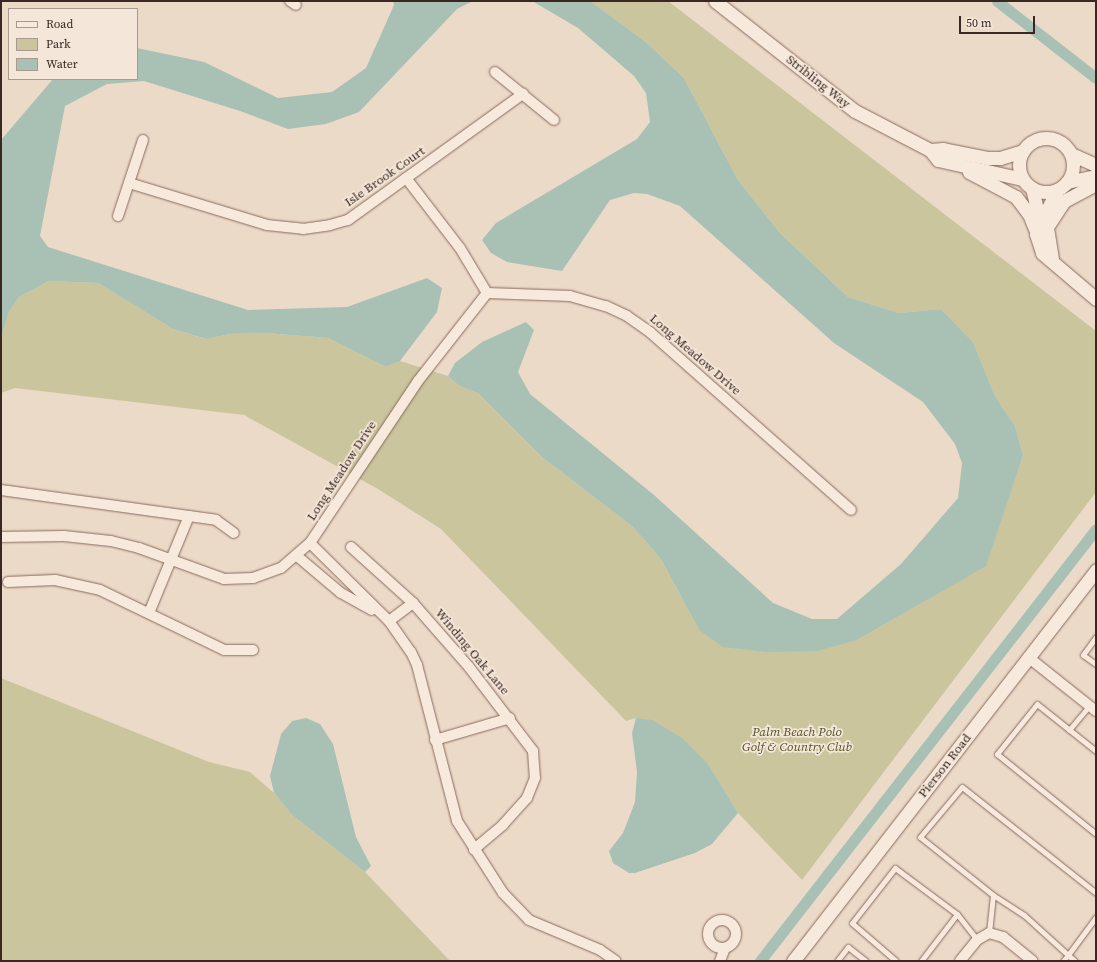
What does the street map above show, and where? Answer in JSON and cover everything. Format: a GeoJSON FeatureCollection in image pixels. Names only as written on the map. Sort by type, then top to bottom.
{"type":"FeatureCollection","features":[{"type":"Feature","properties":{"kind":"street","name":"Stribling Way"},"geometry":{"type":"LineString","coordinates":[[714,1],[855,111],[930,150],[938,160],[1004,173],[1027,184]]}},
{"type":"Feature","properties":{"kind":"street"},"geometry":{"type":"LineString","coordinates":[[495,72],[554,120]]}},
{"type":"Feature","properties":{"kind":"street","name":"Isle Brook Court"},"geometry":{"type":"LineString","coordinates":[[129,183],[260,223],[303,229],[348,220],[523,94]]}},
{"type":"Feature","properties":{"kind":"street"},"geometry":{"type":"LineString","coordinates":[[1067,182],[1073,167],[1071,154],[1063,143],[1051,138],[1038,139],[1022,151],[1018,163],[1038,215],[1042,232],[1052,259],[1057,267],[1096,299]]}},
{"type":"Feature","properties":{"kind":"street"},"geometry":{"type":"LineString","coordinates":[[118,216],[144,140]]}},
{"type":"Feature","properties":{"kind":"street","name":"Stribling Way"},"geometry":{"type":"LineString","coordinates":[[930,150],[943,149],[988,158],[1000,158],[1022,151]]}},
{"type":"Feature","properties":{"kind":"street"},"geometry":{"type":"LineString","coordinates":[[1071,154],[1096,165]]}},
{"type":"Feature","properties":{"kind":"street"},"geometry":{"type":"LineString","coordinates":[[946,162],[1009,191],[1042,232]]}},
{"type":"Feature","properties":{"kind":"street"},"geometry":{"type":"LineString","coordinates":[[1027,184],[1041,192],[1056,190],[1067,182],[1096,176]]}},
{"type":"Feature","properties":{"kind":"street"},"geometry":{"type":"LineString","coordinates":[[406,178],[460,248],[488,293]]}},
{"type":"Feature","properties":{"kind":"street"},"geometry":{"type":"LineString","coordinates":[[1042,232],[1054,212],[1064,201],[1096,184]]}},
{"type":"Feature","properties":{"kind":"street"},"geometry":{"type":"LineString","coordinates":[[1042,232],[1047,210],[1056,190]]}},
{"type":"Feature","properties":{"kind":"street","name":"Long Meadow Drive"},"geometry":{"type":"LineString","coordinates":[[1,537],[92,538],[139,548],[209,576],[238,580],[267,575],[297,556],[310,543],[418,381],[488,293],[570,296],[606,306],[626,316],[651,332],[851,510]]}},
{"type":"Feature","properties":{"kind":"street"},"geometry":{"type":"LineString","coordinates":[[1,490],[216,520],[234,533]]}},
{"type":"Feature","properties":{"kind":"street"},"geometry":{"type":"LineString","coordinates":[[149,613],[172,561],[189,516]]}},
{"type":"Feature","properties":{"kind":"street"},"geometry":{"type":"LineString","coordinates":[[310,543],[385,618],[403,640],[416,665],[450,804],[457,821],[502,893],[517,910],[529,920],[600,950],[616,961]]}},
{"type":"Feature","properties":{"kind":"street","name":"Winding Oak Lane"},"geometry":{"type":"LineString","coordinates":[[351,547],[413,603],[469,667],[510,718],[533,751],[536,765],[533,785],[523,803],[474,849]]}},
{"type":"Feature","properties":{"kind":"street"},"geometry":{"type":"LineString","coordinates":[[297,556],[341,594],[385,618]]}},
{"type":"Feature","properties":{"kind":"street","name":"Pierson Road"},"geometry":{"type":"LineString","coordinates":[[793,961],[1096,570]]}},
{"type":"Feature","properties":{"kind":"street"},"geometry":{"type":"LineString","coordinates":[[8,582],[55,580],[100,590],[224,650],[253,650]]}},
{"type":"Feature","properties":{"kind":"street"},"geometry":{"type":"LineString","coordinates":[[385,618],[413,603]]}},
{"type":"Feature","properties":{"kind":"street"},"geometry":{"type":"LineString","coordinates":[[1028,658],[1093,709]]}},
{"type":"Feature","properties":{"kind":"street"},"geometry":{"type":"LineString","coordinates":[[435,740],[510,718]]}},
{"type":"Feature","properties":{"kind":"street"},"geometry":{"type":"LineString","coordinates":[[960,961],[977,940],[989,933],[1003,937],[1033,961]]}},
{"type":"Feature","properties":{"kind":"street"},"geometry":{"type":"LineString","coordinates":[[720,961],[725,948]]}},
{"type":"Feature","properties":{"kind":"lane"},"geometry":{"type":"LineString","coordinates":[[1096,638],[1083,654],[1096,664]]}},
{"type":"Feature","properties":{"kind":"lane"},"geometry":{"type":"LineString","coordinates":[[1096,752],[1036,704],[997,754],[1096,834]]}},
{"type":"Feature","properties":{"kind":"lane"},"geometry":{"type":"LineString","coordinates":[[1069,730],[1093,709]]}},
{"type":"Feature","properties":{"kind":"lane"},"geometry":{"type":"LineString","coordinates":[[1075,961],[1024,915],[993,895],[920,837],[962,787],[1096,893]]}},
{"type":"Feature","properties":{"kind":"lane"},"geometry":{"type":"LineString","coordinates":[[896,961],[852,923],[895,868],[957,914],[977,940]]}},
{"type":"Feature","properties":{"kind":"lane"},"geometry":{"type":"LineString","coordinates":[[989,933],[993,895]]}},
{"type":"Feature","properties":{"kind":"lane"},"geometry":{"type":"LineString","coordinates":[[921,961],[957,914]]}},
{"type":"Feature","properties":{"kind":"lane"},"geometry":{"type":"LineString","coordinates":[[1063,961],[1096,917]]}},
{"type":"Feature","properties":{"kind":"lane"},"geometry":{"type":"LineString","coordinates":[[837,961],[848,947],[866,961]]}},
{"type":"Feature","properties":{"kind":"green space","name":"Palm Beach Polo Golf & Country Club"},"geometry":{"type":"Polygon","coordinates":[[[590,1],[668,1],[1096,331],[1096,492],[802,880],[738,813],[709,765],[636,718],[626,721],[441,529],[378,489],[244,415],[15,388],[1,393],[1,337],[9,312],[19,297],[49,281],[98,283],[173,329],[205,339],[230,334],[265,333],[328,338],[386,367],[400,361],[448,376],[458,385],[479,394],[542,457],[633,527],[661,559],[699,630],[857,640],[928,599],[996,531],[1023,455],[1015,426],[995,396],[973,342],[941,309],[899,313],[848,297],[780,233],[738,180],[684,78],[646,42],[590,1]]]}},
{"type":"Feature","properties":{"kind":"green space"},"geometry":{"type":"Polygon","coordinates":[[[1,678],[209,762],[250,772],[274,793],[292,815],[365,872],[450,961],[1,961],[1,678]]]}},
{"type":"Feature","properties":{"kind":"water"},"geometry":{"type":"Polygon","coordinates":[[[393,1],[473,1],[457,9],[359,112],[326,124],[288,129],[240,111],[144,81],[107,84],[65,106],[40,236],[48,247],[248,310],[347,307],[427,278],[442,288],[437,312],[400,361],[386,367],[328,338],[265,333],[230,334],[206,339],[173,329],[98,283],[49,281],[19,297],[9,312],[1,337],[1,140],[52,80],[138,80],[138,48],[204,62],[278,98],[332,92],[366,68],[394,5],[393,1]]]}},
{"type":"Feature","properties":{"kind":"water"},"geometry":{"type":"Polygon","coordinates":[[[532,1],[590,1],[646,42],[684,78],[738,180],[780,233],[848,297],[899,313],[941,309],[973,342],[995,396],[1015,426],[1023,455],[986,566],[857,640],[817,651],[767,652],[723,647],[699,630],[661,559],[633,527],[542,457],[479,394],[458,385],[448,376],[455,363],[482,342],[526,322],[534,330],[518,372],[530,394],[654,495],[773,603],[812,619],[837,619],[901,564],[958,498],[962,463],[955,444],[923,402],[834,343],[680,206],[647,194],[634,193],[610,200],[562,271],[507,262],[491,253],[482,240],[496,223],[637,139],[650,122],[646,93],[634,76],[578,28],[532,1]]]}},
{"type":"Feature","properties":{"kind":"water"},"geometry":{"type":"Polygon","coordinates":[[[306,718],[320,724],[333,744],[356,837],[371,866],[365,872],[292,815],[274,793],[270,776],[281,734],[292,721],[306,718]]]}},
{"type":"Feature","properties":{"kind":"water"},"geometry":{"type":"Polygon","coordinates":[[[636,718],[652,720],[682,738],[709,765],[738,813],[712,844],[695,853],[635,873],[629,873],[613,863],[609,851],[623,833],[635,802],[637,772],[632,733],[636,718]]]}},
{"type":"Feature","properties":{"kind":"waterway"},"geometry":{"type":"LineString","coordinates":[[997,1],[1096,78]]}},
{"type":"Feature","properties":{"kind":"waterway"},"geometry":{"type":"LineString","coordinates":[[760,961],[1096,529]]}}]}
